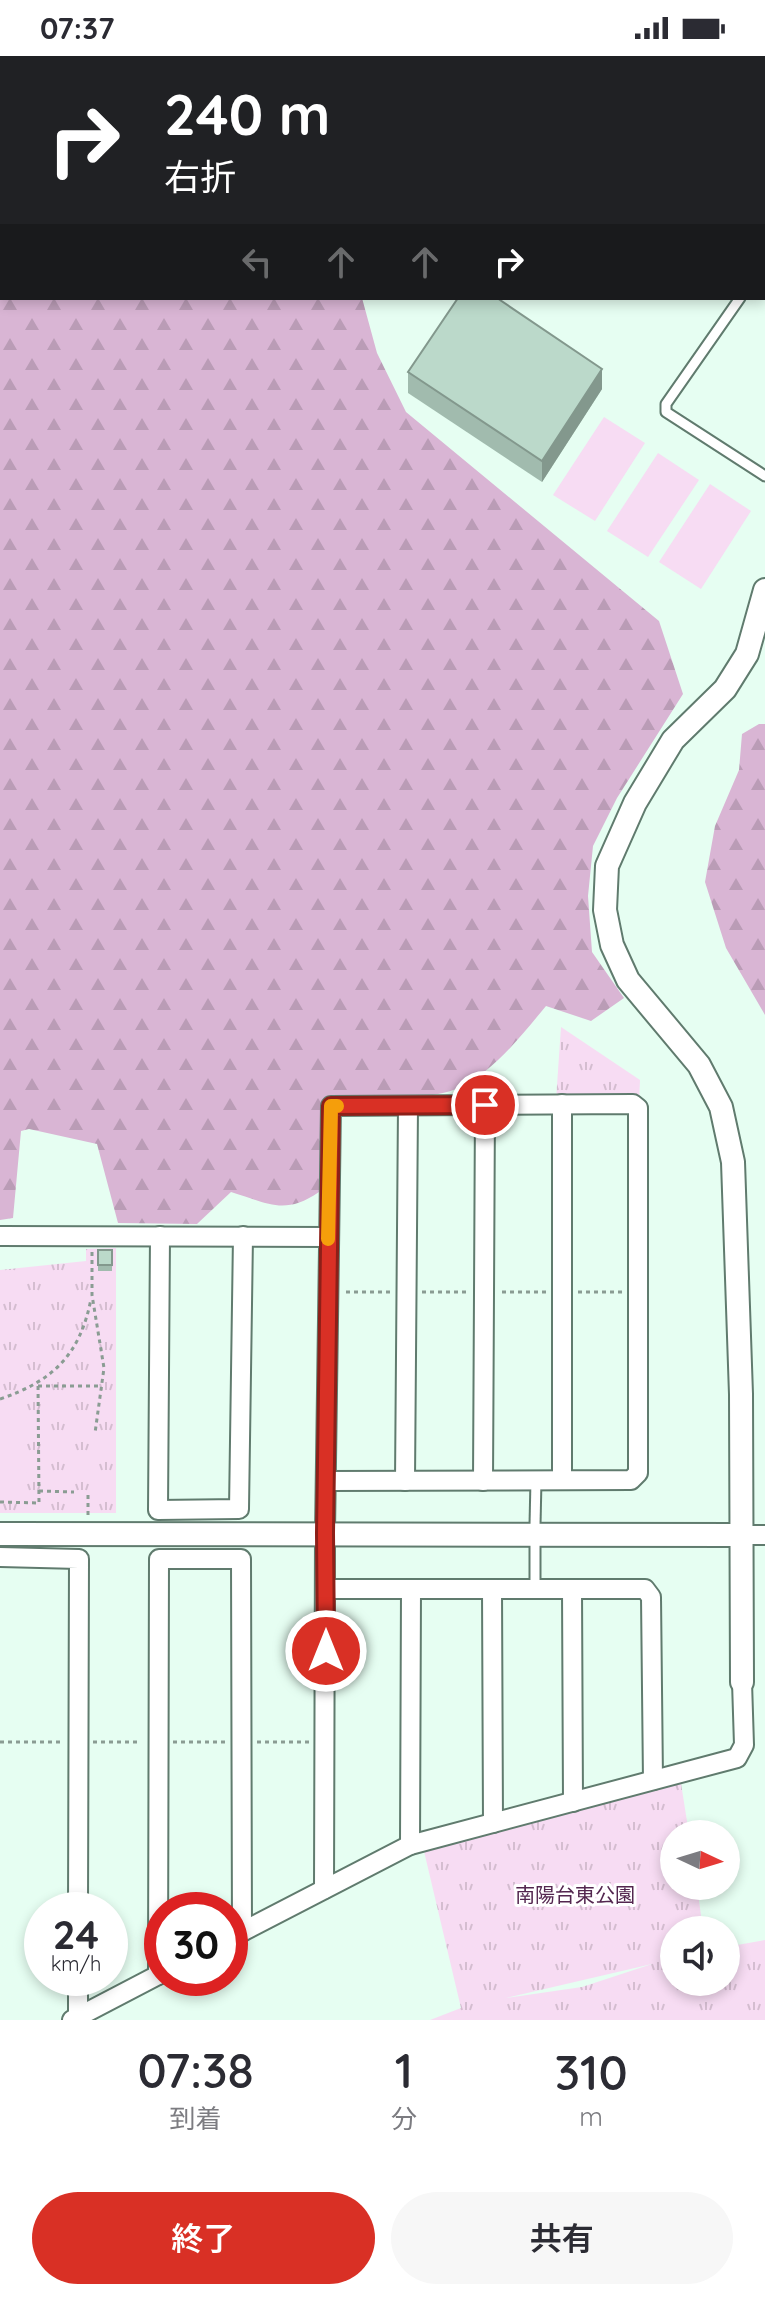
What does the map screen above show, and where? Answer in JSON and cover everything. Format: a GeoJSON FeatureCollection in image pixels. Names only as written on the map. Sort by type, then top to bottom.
{"type":"FeatureCollection","features":[{"type":"Feature","properties":{"kind":"street"},"geometry":{"type":"LineString","coordinates":[[248,1929],[410,1845],[737,1758],[744,1745],[741,1394],[733,1162],[721,1107],[699,1065],[628,980],[612,945],[605,910],[607,866],[635,803],[673,740],[725,689],[747,654],[765,590]]}},
{"type":"Feature","properties":{"kind":"street"},"geometry":{"type":"LineString","coordinates":[[562,1104],[562,1480]]}},
{"type":"Feature","properties":{"kind":"street"},"geometry":{"type":"LineString","coordinates":[[324,1889],[325,1533],[331,1106],[633,1104],[638,1108],[638,1473],[631,1480],[327,1481]]}},
{"type":"Feature","properties":{"kind":"street"},"geometry":{"type":"LineString","coordinates":[[483,1481],[485,1105]]}},
{"type":"Feature","properties":{"kind":"street"},"geometry":{"type":"LineString","coordinates":[[405,1481],[408,1106]]}},
{"type":"Feature","properties":{"kind":"street"},"geometry":{"type":"LineString","coordinates":[[0,1236],[328,1237]]}},
{"type":"Feature","properties":{"kind":"street"},"geometry":{"type":"LineString","coordinates":[[160,1236],[158,1510],[239,1509],[243,1236]]}},
{"type":"Feature","properties":{"kind":"street"},"geometry":{"type":"LineString","coordinates":[[0,1534],[765,1535]]}},
{"type":"Feature","properties":{"kind":"street"},"geometry":{"type":"LineString","coordinates":[[0,1557],[79,1559],[78,1892]]}},
{"type":"Feature","properties":{"kind":"street"},"geometry":{"type":"LineString","coordinates":[[160,1892],[159,1559],[241,1559],[237,1892]]}},
{"type":"Feature","properties":{"kind":"street"},"geometry":{"type":"LineString","coordinates":[[326,1589],[645,1589],[651,1597],[653,1780]]}},
{"type":"Feature","properties":{"kind":"street"},"geometry":{"type":"LineString","coordinates":[[410,1845],[411,1589]]}},
{"type":"Feature","properties":{"kind":"street"},"geometry":{"type":"LineString","coordinates":[[492,1589],[493,1823]]}},
{"type":"Feature","properties":{"kind":"street"},"geometry":{"type":"LineString","coordinates":[[572,1589],[573,1802]]}},
{"type":"Feature","properties":{"kind":"street"},"geometry":{"type":"LineString","coordinates":[[75,2018],[144,1982]]}},
{"type":"Feature","properties":{"kind":"street"},"geometry":{"type":"LineString","coordinates":[[75,2018],[77,1996]]}},
{"type":"Feature","properties":{"kind":"lane"},"geometry":{"type":"LineString","coordinates":[[739,300],[666,404],[666,412],[765,476]]}},
{"type":"Feature","properties":{"kind":"lane"},"geometry":{"type":"LineString","coordinates":[[535,1525],[536,1480]]}},
{"type":"Feature","properties":{"kind":"lane"},"geometry":{"type":"LineString","coordinates":[[535,1545],[535,1589]]}},
{"type":"Feature","properties":{"kind":"path"},"geometry":{"type":"LineString","coordinates":[[92,1236],[92,1295],[103,1359],[95,1433]]}},
{"type":"Feature","properties":{"kind":"path"},"geometry":{"type":"LineString","coordinates":[[0,1399],[38,1384],[57,1368],[81,1335],[92,1295]]}},
{"type":"Feature","properties":{"kind":"path"},"geometry":{"type":"LineString","coordinates":[[38,1384],[102,1386]]}},
{"type":"Feature","properties":{"kind":"path"},"geometry":{"type":"LineString","coordinates":[[0,1502],[39,1503],[38,1384]]}},
{"type":"Feature","properties":{"kind":"path"},"geometry":{"type":"LineString","coordinates":[[39,1491],[74,1492]]}},
{"type":"Feature","properties":{"kind":"path"},"geometry":{"type":"LineString","coordinates":[[88,1495],[88,1520]]}},
{"type":"Feature","properties":{"kind":"green space"},"geometry":{"type":"Polygon","coordinates":[[[0,300],[363,300],[377,353],[406,412],[659,621],[683,694],[617,798],[593,846],[588,896],[592,952],[624,998],[591,1021],[546,1006],[494,1064],[456,1089],[428,1096],[327,1099],[319,1192],[296,1204],[276,1205],[231,1192],[197,1224],[118,1223],[97,1144],[29,1129],[21,1131],[13,1218],[0,1220],[0,300]]]}},
{"type":"Feature","properties":{"kind":"green space"},"geometry":{"type":"Polygon","coordinates":[[[604,417],[645,443],[595,521],[553,495],[604,417]]]}},
{"type":"Feature","properties":{"kind":"green space"},"geometry":{"type":"Polygon","coordinates":[[[658,453],[699,480],[648,557],[607,531],[658,453]]]}},
{"type":"Feature","properties":{"kind":"green space"},"geometry":{"type":"Polygon","coordinates":[[[710,484],[751,511],[701,589],[659,562],[710,484]]]}},
{"type":"Feature","properties":{"kind":"green space"},"geometry":{"type":"Polygon","coordinates":[[[765,724],[765,1015],[726,948],[705,882],[715,826],[739,770],[742,734],[765,724]]]}},
{"type":"Feature","properties":{"kind":"green space"},"geometry":{"type":"Polygon","coordinates":[[[561,1027],[640,1080],[639,1102],[556,1100],[561,1027]]]}},
{"type":"Feature","properties":{"kind":"green space"},"geometry":{"type":"Polygon","coordinates":[[[116,1248],[116,1513],[0,1513],[0,1270],[86,1261],[86,1249],[116,1248]]]}},
{"type":"Feature","properties":{"kind":"green space"},"geometry":{"type":"Polygon","coordinates":[[[0,1415],[27,1415],[26,1489],[0,1489],[0,1415]]]}},
{"type":"Feature","properties":{"kind":"green space","name":"南陽台東公園"},"geometry":{"type":"Polygon","coordinates":[[[680,1777],[687,1820],[660,1820],[660,1900],[699,1900],[701,1916],[660,1916],[660,1996],[740,1996],[740,1944],[765,1940],[765,2020],[430,2020],[461,2008],[423,1847],[680,1777]],[[652,1964],[506,1998],[582,1987],[652,1964]]]}},
{"type":"Feature","properties":{"kind":"building"},"geometry":{"type":"Polygon","coordinates":[[[457,300],[500,300],[602,369],[542,461],[408,372],[457,300]]]}},
{"type":"Feature","properties":{"kind":"building"},"geometry":{"type":"Polygon","coordinates":[[[98,1250],[112,1250],[112,1265],[98,1265],[98,1250]]]}},
{"type":"Feature","properties":{"kind":"slow traffic"},"geometry":{"type":"LineString","coordinates":[[328,1239],[331,1106],[337,1106]]}},
{"type":"Feature","properties":{"kind":"route"},"geometry":{"type":"LineString","coordinates":[[326,1651],[331,1106],[485,1105]]}}]}
